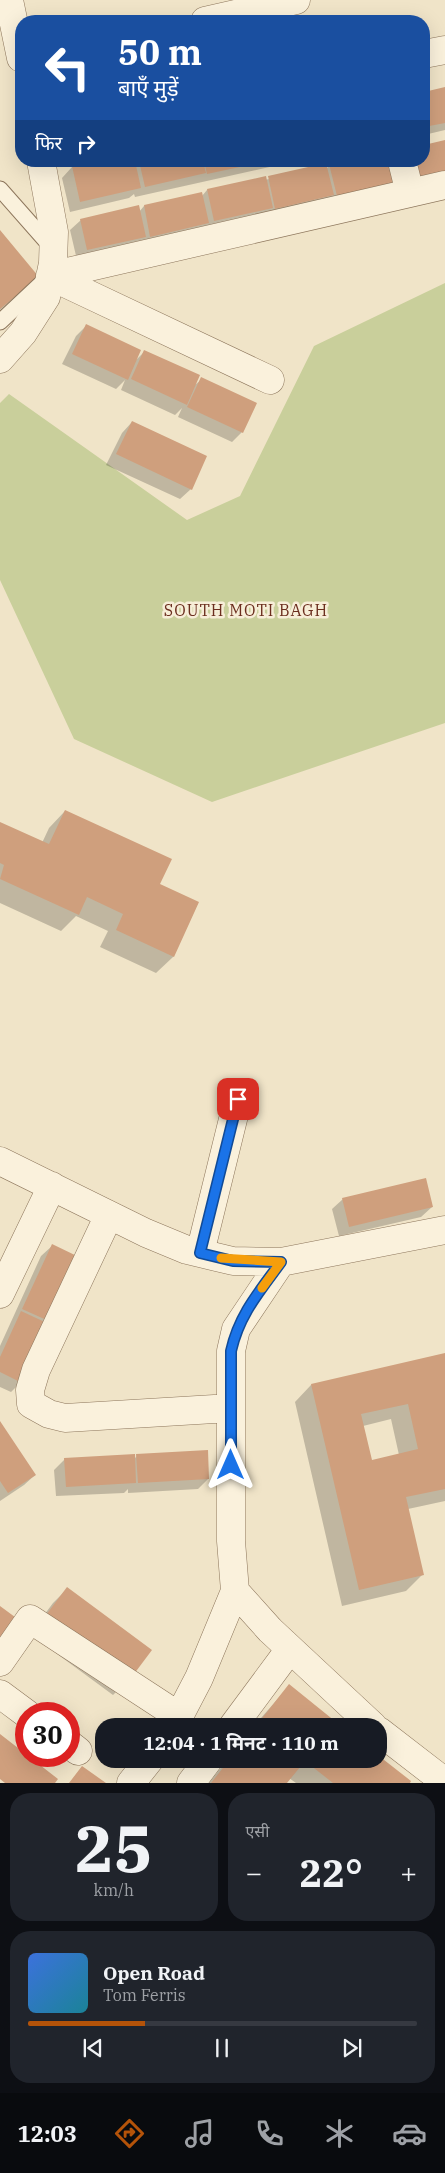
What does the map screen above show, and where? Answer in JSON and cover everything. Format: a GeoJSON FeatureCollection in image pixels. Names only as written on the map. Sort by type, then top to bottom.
{"type":"FeatureCollection","features":[{"type":"Feature","properties":{"kind":"street"},"geometry":{"type":"LineString","coordinates":[[9,0],[15,29]]}},
{"type":"Feature","properties":{"kind":"street"},"geometry":{"type":"LineString","coordinates":[[231,15],[296,0]]}},
{"type":"Feature","properties":{"kind":"street"},"geometry":{"type":"LineString","coordinates":[[430,53],[445,50]]}},
{"type":"Feature","properties":{"kind":"street"},"geometry":{"type":"LineString","coordinates":[[0,68],[15,65]]}},
{"type":"Feature","properties":{"kind":"street"},"geometry":{"type":"LineString","coordinates":[[0,359],[23,333],[46,297],[54,232],[42,167]]}},
{"type":"Feature","properties":{"kind":"street"},"geometry":{"type":"LineString","coordinates":[[404,167],[410,193]]}},
{"type":"Feature","properties":{"kind":"street"},"geometry":{"type":"LineString","coordinates":[[50,276],[445,185]]}},
{"type":"Feature","properties":{"kind":"street"},"geometry":{"type":"LineString","coordinates":[[50,276],[270,380]]}},
{"type":"Feature","properties":{"kind":"street"},"geometry":{"type":"LineString","coordinates":[[200,1253],[238,1099]]}},
{"type":"Feature","properties":{"kind":"street"},"geometry":{"type":"LineString","coordinates":[[0,1161],[154,1237],[200,1253],[233,1261],[281,1262],[445,1230]]}},
{"type":"Feature","properties":{"kind":"street"},"geometry":{"type":"LineString","coordinates":[[0,1294],[52,1186]]}},
{"type":"Feature","properties":{"kind":"street"},"geometry":{"type":"LineString","coordinates":[[109,1215],[36,1370],[30,1390],[31,1404],[49,1414],[65,1418],[231,1408]]}},
{"type":"Feature","properties":{"kind":"street"},"geometry":{"type":"LineString","coordinates":[[179,1718],[199,1678],[235,1591],[231,1541],[231,1351],[236,1329],[281,1262]]}},
{"type":"Feature","properties":{"kind":"street"},"geometry":{"type":"LineString","coordinates":[[235,1591],[270,1630],[365,1718]]}},
{"type":"Feature","properties":{"kind":"street"},"geometry":{"type":"LineString","coordinates":[[0,1662],[30,1619],[173,1718]]}},
{"type":"Feature","properties":{"kind":"street"},"geometry":{"type":"LineString","coordinates":[[239,1718],[290,1649]]}},
{"type":"Feature","properties":{"kind":"street"},"geometry":{"type":"LineString","coordinates":[[0,1694],[15,1705]]}},
{"type":"Feature","properties":{"kind":"street"},"geometry":{"type":"LineString","coordinates":[[387,1737],[442,1782]]}},
{"type":"Feature","properties":{"kind":"street"},"geometry":{"type":"LineString","coordinates":[[131,1783],[143,1768]]}},
{"type":"Feature","properties":{"kind":"street"},"geometry":{"type":"LineString","coordinates":[[191,1783],[202,1768]]}},
{"type":"Feature","properties":{"kind":"lane"},"geometry":{"type":"LineString","coordinates":[[0,189],[53,248]]}},
{"type":"Feature","properties":{"kind":"lane"},"geometry":{"type":"LineString","coordinates":[[0,322],[50,276]]}},
{"type":"Feature","properties":{"kind":"green space"},"geometry":{"type":"Polygon","coordinates":[[[445,283],[445,723],[212,802],[74,739],[0,580],[0,403],[9,394],[187,520],[240,496],[314,346],[445,283]]]}},
{"type":"Feature","properties":{"kind":"building"},"geometry":{"type":"Polygon","coordinates":[[[445,87],[445,123],[430,126],[430,91],[445,87]]]}},
{"type":"Feature","properties":{"kind":"building"},"geometry":{"type":"Polygon","coordinates":[[[445,140],[445,173],[420,178],[417,167],[430,167],[430,144],[445,140]]]}},
{"type":"Feature","properties":{"kind":"building"},"geometry":{"type":"Polygon","coordinates":[[[72,167],[136,167],[141,188],[80,202],[72,167]]]}},
{"type":"Feature","properties":{"kind":"building"},"geometry":{"type":"Polygon","coordinates":[[[140,167],[204,167],[206,173],[145,187],[140,167]]]}},
{"type":"Feature","properties":{"kind":"building"},"geometry":{"type":"Polygon","coordinates":[[[205,167],[240,167],[207,174],[205,167]]]}},
{"type":"Feature","properties":{"kind":"building"},"geometry":{"type":"Polygon","coordinates":[[[308,167],[327,167],[334,195],[275,209],[268,176],[308,167]]]}},
{"type":"Feature","properties":{"kind":"building"},"geometry":{"type":"Polygon","coordinates":[[[330,167],[391,167],[395,183],[337,196],[330,167]]]}},
{"type":"Feature","properties":{"kind":"building"},"geometry":{"type":"Polygon","coordinates":[[[266,176],[273,208],[214,221],[207,189],[266,176]]]}},
{"type":"Feature","properties":{"kind":"building"},"geometry":{"type":"Polygon","coordinates":[[[202,192],[209,223],[150,237],[144,205],[202,192]]]}},
{"type":"Feature","properties":{"kind":"building"},"geometry":{"type":"Polygon","coordinates":[[[139,205],[146,237],[87,250],[80,219],[139,205]]]}},
{"type":"Feature","properties":{"kind":"building"},"geometry":{"type":"Polygon","coordinates":[[[0,230],[39,277],[0,309],[0,230]]]}},
{"type":"Feature","properties":{"kind":"building"},"geometry":{"type":"Polygon","coordinates":[[[86,324],[141,350],[128,380],[72,354],[86,324]]]}},
{"type":"Feature","properties":{"kind":"building"},"geometry":{"type":"Polygon","coordinates":[[[144,350],[200,375],[187,405],[131,379],[144,350]]]}},
{"type":"Feature","properties":{"kind":"building"},"geometry":{"type":"Polygon","coordinates":[[[201,377],[257,403],[243,433],[187,407],[201,377]]]}},
{"type":"Feature","properties":{"kind":"building"},"geometry":{"type":"Polygon","coordinates":[[[132,421],[207,456],[192,490],[116,454],[132,421]]]}},
{"type":"Feature","properties":{"kind":"building"},"geometry":{"type":"Polygon","coordinates":[[[65,810],[172,859],[160,884],[199,902],[174,957],[116,930],[123,914],[87,897],[79,915],[0,879],[4,865],[0,863],[0,822],[49,844],[65,810]]]}},
{"type":"Feature","properties":{"kind":"building"},"geometry":{"type":"Polygon","coordinates":[[[426,1178],[433,1207],[349,1227],[342,1198],[426,1178]]]}},
{"type":"Feature","properties":{"kind":"building"},"geometry":{"type":"Polygon","coordinates":[[[52,1244],[81,1258],[51,1322],[22,1309],[52,1244]]]}},
{"type":"Feature","properties":{"kind":"building"},"geometry":{"type":"Polygon","coordinates":[[[21,1311],[49,1324],[22,1383],[0,1372],[0,1357],[21,1311]]]}},
{"type":"Feature","properties":{"kind":"building"},"geometry":{"type":"Polygon","coordinates":[[[445,1353],[445,1489],[406,1497],[424,1575],[359,1590],[311,1384],[445,1353]],[[408,1404],[361,1414],[372,1460],[418,1449],[408,1404]]]}},
{"type":"Feature","properties":{"kind":"building"},"geometry":{"type":"Polygon","coordinates":[[[0,1421],[36,1475],[8,1493],[0,1481],[0,1421]]]}},
{"type":"Feature","properties":{"kind":"building"},"geometry":{"type":"Polygon","coordinates":[[[208,1450],[209,1479],[138,1483],[136,1454],[208,1450]]]}},
{"type":"Feature","properties":{"kind":"building"},"geometry":{"type":"Polygon","coordinates":[[[135,1454],[136,1483],[66,1487],[64,1458],[135,1454]]]}},
{"type":"Feature","properties":{"kind":"building"},"geometry":{"type":"Polygon","coordinates":[[[67,1587],[152,1650],[128,1682],[43,1619],[67,1587]]]}},
{"type":"Feature","properties":{"kind":"building"},"geometry":{"type":"Polygon","coordinates":[[[0,1606],[19,1620],[0,1646],[0,1606]]]}},
{"type":"Feature","properties":{"kind":"building"},"geometry":{"type":"Polygon","coordinates":[[[289,1684],[331,1718],[262,1718],[289,1684]]]}},
{"type":"Feature","properties":{"kind":"building"},"geometry":{"type":"Polygon","coordinates":[[[0,1734],[15,1746],[15,1767],[43,1767],[58,1779],[55,1783],[5,1783],[0,1779],[0,1734]]]}},
{"type":"Feature","properties":{"kind":"building"},"geometry":{"type":"Polygon","coordinates":[[[387,1762],[411,1781],[410,1783],[333,1783],[314,1768],[387,1768],[387,1762]]]}},
{"type":"Feature","properties":{"kind":"building"},"geometry":{"type":"Polygon","coordinates":[[[82,1766],[106,1783],[69,1783],[82,1766]]]}},
{"type":"Feature","properties":{"kind":"building"},"geometry":{"type":"Polygon","coordinates":[[[223,1768],[299,1768],[287,1783],[211,1783],[223,1768]]]}},
{"type":"Feature","properties":{"kind":"slow traffic"},"geometry":{"type":"LineString","coordinates":[[221,1258],[233,1261],[281,1262],[262,1288]]}},
{"type":"Feature","properties":{"kind":"district","name":"SOUTH MOTI BAGH"},"geometry":{"type":"Point","coordinates":[246,610]}},
{"type":"Feature","properties":{"kind":"route"},"geometry":{"type":"LineString","coordinates":[[231,1465],[231,1351],[233,1340],[236,1329],[246,1311],[281,1262],[233,1261],[200,1253],[238,1099]]}}]}
